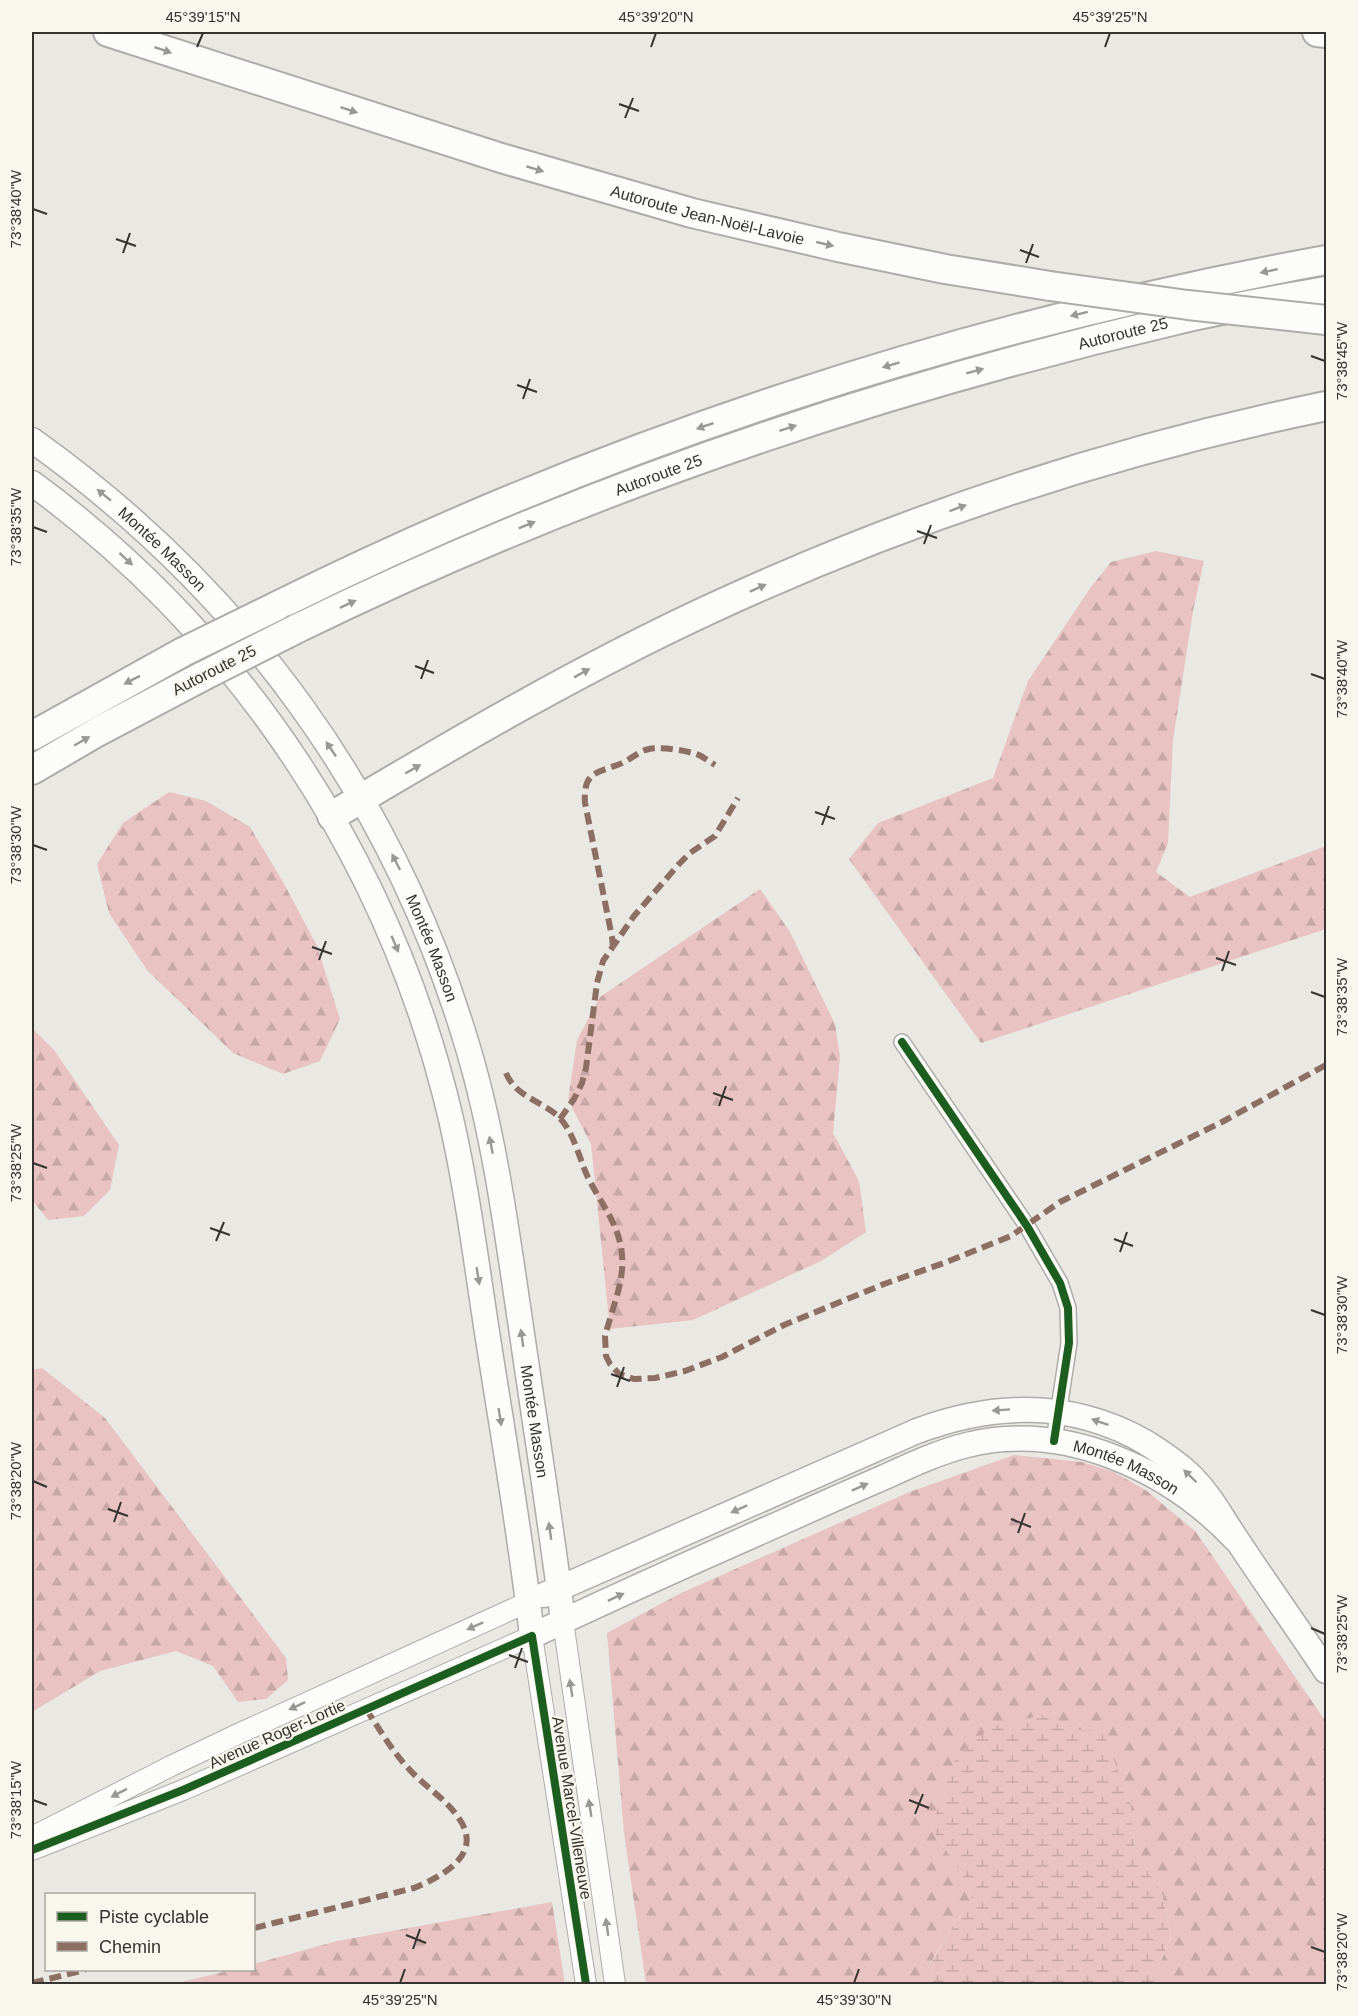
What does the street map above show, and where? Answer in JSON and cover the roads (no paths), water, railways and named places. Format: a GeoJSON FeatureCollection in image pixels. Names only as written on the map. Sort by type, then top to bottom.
{"type":"FeatureCollection","features":[{"type":"Feature","properties":{"kind":"highway","name":"Autoroute Jean-Noël-Lavoie"},"geometry":{"type":"LineString","coordinates":[[108,32],[501,158],[683,211],[849,250],[945,269],[1188,305],[1326,320]]}},
{"type":"Feature","properties":{"kind":"highway"},"geometry":{"type":"LineString","coordinates":[[1317,32],[1326,33]]}},
{"type":"Feature","properties":{"kind":"highway","name":"Autoroute 25"},"geometry":{"type":"LineString","coordinates":[[32,736],[183,652],[390,552],[518,497],[654,444],[878,368],[1007,332],[1154,296],[1326,260]]}},
{"type":"Feature","properties":{"kind":"highway","name":"Autoroute 25"},"geometry":{"type":"LineString","coordinates":[[32,770],[203,676],[406,577],[549,516],[679,466],[933,382],[1178,319],[1326,291]]}},
{"type":"Feature","properties":{"kind":"highway"},"geometry":{"type":"LineString","coordinates":[[332,816],[486,726],[615,656],[708,610],[861,544],[993,496],[1074,470],[1196,436],[1326,406]]}},
{"type":"Feature","properties":{"kind":"main road","name":"Montée Masson"},"geometry":{"type":"LineString","coordinates":[[32,440],[85,479],[130,516],[167,551],[226,612],[297,699],[362,798],[400,870],[423,921],[448,983],[477,1078],[506,1226],[562,1621],[881,1478],[947,1451],[1002,1439],[1054,1441],[1104,1453],[1167,1484],[1205,1511],[1236,1540]]}},
{"type":"Feature","properties":{"kind":"main road","name":"Montée Masson"},"geometry":{"type":"LineString","coordinates":[[32,483],[75,515],[120,554],[194,627],[261,708],[299,762],[332,816],[373,895],[406,973],[426,1030],[451,1118],[476,1263],[532,1636]]}},
{"type":"Feature","properties":{"kind":"main road","name":"Montée Masson"},"geometry":{"type":"LineString","coordinates":[[559,1588],[942,1421],[999,1410],[1040,1410],[1081,1416],[1111,1425],[1178,1464],[1208,1495],[1236,1540],[1326,1671]]}},
{"type":"Feature","properties":{"kind":"main road","name":"Avenue Roger-Lortie"},"geometry":{"type":"LineString","coordinates":[[528,1602],[559,1588]]}},
{"type":"Feature","properties":{"kind":"main road","name":"Avenue Roger-Lortie"},"geometry":{"type":"LineString","coordinates":[[532,1636],[562,1621]]}},
{"type":"Feature","properties":{"kind":"street"},"geometry":{"type":"LineString","coordinates":[[902,1042],[1032,1234],[1060,1283],[1068,1308],[1069,1326],[1054,1441]]}},
{"type":"Feature","properties":{"kind":"street","name":"Avenue Roger-Lortie"},"geometry":{"type":"LineString","coordinates":[[32,1837],[228,1738],[528,1602]]}},
{"type":"Feature","properties":{"kind":"street","name":"Avenue Marcel-Villeneuve"},"geometry":{"type":"LineString","coordinates":[[562,1621],[615,1984]]}},
{"type":"Feature","properties":{"kind":"street","name":"Avenue Roger-Lortie"},"geometry":{"type":"LineString","coordinates":[[32,1850],[183,1790],[532,1636]]}},
{"type":"Feature","properties":{"kind":"street","name":"Avenue Marcel-Villeneuve"},"geometry":{"type":"LineString","coordinates":[[532,1636],[586,1984]]}}]}
